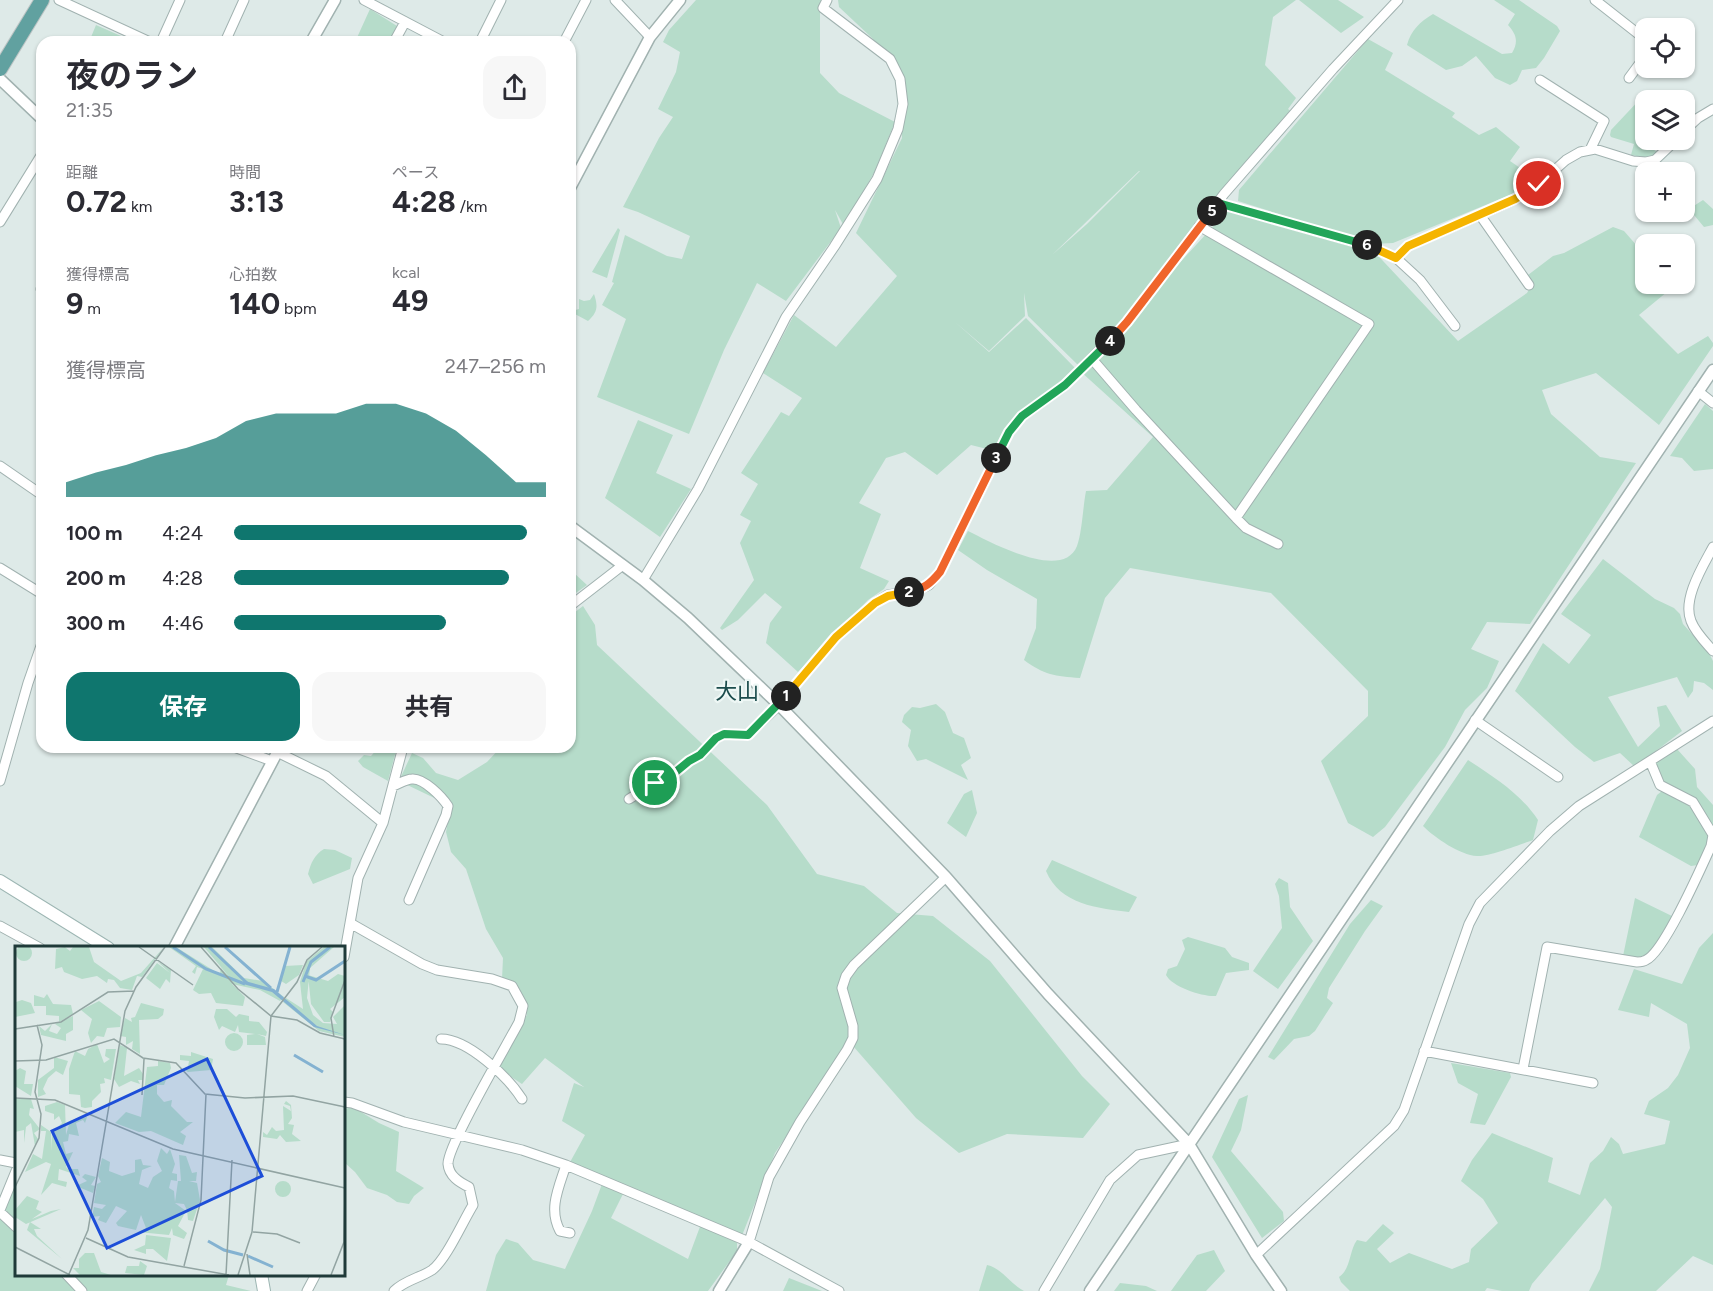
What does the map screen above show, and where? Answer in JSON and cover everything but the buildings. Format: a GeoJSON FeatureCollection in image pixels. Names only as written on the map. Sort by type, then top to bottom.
{"type":"FeatureCollection","features":[{"type":"Feature","properties":{"kind":"main road"},"geometry":{"type":"LineString","coordinates":[[0,69],[42,0]]}},
{"type":"Feature","properties":{"kind":"main road"},"geometry":{"type":"LineString","coordinates":[[0,881],[105,946]]}},
{"type":"Feature","properties":{"kind":"main road"},"geometry":{"type":"LineString","coordinates":[[261,1276],[264,1291]]}},
{"type":"Feature","properties":{"kind":"street"},"geometry":{"type":"LineString","coordinates":[[59,0],[137,36]]}},
{"type":"Feature","properties":{"kind":"street"},"geometry":{"type":"LineString","coordinates":[[164,36],[180,0]]}},
{"type":"Feature","properties":{"kind":"street"},"geometry":{"type":"LineString","coordinates":[[228,36],[244,0]]}},
{"type":"Feature","properties":{"kind":"street"},"geometry":{"type":"LineString","coordinates":[[314,36],[335,0]]}},
{"type":"Feature","properties":{"kind":"street"},"geometry":{"type":"LineString","coordinates":[[364,0],[432,36]]}},
{"type":"Feature","properties":{"kind":"street"},"geometry":{"type":"LineString","coordinates":[[483,36],[501,0]]}},
{"type":"Feature","properties":{"kind":"street"},"geometry":{"type":"LineString","coordinates":[[567,36],[586,0]]}},
{"type":"Feature","properties":{"kind":"street"},"geometry":{"type":"LineString","coordinates":[[615,0],[651,37]]}},
{"type":"Feature","properties":{"kind":"street"},"geometry":{"type":"LineString","coordinates":[[576,177],[651,37],[680,0]]}},
{"type":"Feature","properties":{"kind":"street"},"geometry":{"type":"LineString","coordinates":[[642,580],[698,489],[786,317],[877,180],[898,129],[903,104],[900,79],[890,59],[823,8],[827,0]]}},
{"type":"Feature","properties":{"kind":"street"},"geometry":{"type":"LineString","coordinates":[[629,800],[655,783],[666,780],[700,755],[716,738],[724,734],[748,735],[779,705],[836,637],[875,603],[888,596],[918,590],[929,585],[940,572],[1009,432],[1022,416],[1065,385],[1127,322],[1218,203],[1333,69],[1398,0]]}},
{"type":"Feature","properties":{"kind":"street"},"geometry":{"type":"LineString","coordinates":[[1595,0],[1635,31]]}},
{"type":"Feature","properties":{"kind":"street"},"geometry":{"type":"LineString","coordinates":[[397,36],[405,22]]}},
{"type":"Feature","properties":{"kind":"street"},"geometry":{"type":"LineString","coordinates":[[1629,78],[1635,70]]}},
{"type":"Feature","properties":{"kind":"street"},"geometry":{"type":"LineString","coordinates":[[0,79],[36,112]]}},
{"type":"Feature","properties":{"kind":"street"},"geometry":{"type":"LineString","coordinates":[[1540,80],[1604,121],[1590,150]]}},
{"type":"Feature","properties":{"kind":"street"},"geometry":{"type":"LineString","coordinates":[[1695,121],[1713,109]]}},
{"type":"Feature","properties":{"kind":"street"},"geometry":{"type":"LineString","coordinates":[[1396,258],[1408,246],[1515,199],[1539,184],[1566,160],[1580,152],[1595,149],[1633,161],[1646,162],[1655,160],[1666,150]]}},
{"type":"Feature","properties":{"kind":"street"},"geometry":{"type":"LineString","coordinates":[[0,222],[36,164]]}},
{"type":"Feature","properties":{"kind":"street"},"geometry":{"type":"LineString","coordinates":[[1218,203],[1370,246],[1396,258],[1420,280],[1455,326]]}},
{"type":"Feature","properties":{"kind":"street"},"geometry":{"type":"LineString","coordinates":[[1480,215],[1529,285]]}},
{"type":"Feature","properties":{"kind":"street"},"geometry":{"type":"LineString","coordinates":[[1200,226],[1369,324],[1236,518]]}},
{"type":"Feature","properties":{"kind":"street"},"geometry":{"type":"LineString","coordinates":[[1092,359],[1136,410],[1246,528],[1278,544]]}},
{"type":"Feature","properties":{"kind":"street"},"geometry":{"type":"LineString","coordinates":[[1090,1291],[1713,370]]}},
{"type":"Feature","properties":{"kind":"street"},"geometry":{"type":"LineString","coordinates":[[1698,391],[1713,402]]}},
{"type":"Feature","properties":{"kind":"street"},"geometry":{"type":"LineString","coordinates":[[0,466],[36,491]]}},
{"type":"Feature","properties":{"kind":"street"},"geometry":{"type":"LineString","coordinates":[[576,531],[688,618],[779,705],[946,877],[1048,993],[1188,1144],[1256,1255],[1281,1291]]}},
{"type":"Feature","properties":{"kind":"street"},"geometry":{"type":"LineString","coordinates":[[1713,547],[1696,578],[1689,607],[1691,622],[1713,651]]}},
{"type":"Feature","properties":{"kind":"street"},"geometry":{"type":"LineString","coordinates":[[576,600],[623,566]]}},
{"type":"Feature","properties":{"kind":"street"},"geometry":{"type":"LineString","coordinates":[[0,568],[36,590]]}},
{"type":"Feature","properties":{"kind":"street"},"geometry":{"type":"LineString","coordinates":[[1,775],[36,661]]}},
{"type":"Feature","properties":{"kind":"street"},"geometry":{"type":"LineString","coordinates":[[1475,720],[1557,777]]}},
{"type":"Feature","properties":{"kind":"street"},"geometry":{"type":"LineString","coordinates":[[1256,1255],[1394,1126],[1404,1110],[1469,924],[1480,903],[1550,831],[1579,806],[1713,721]]}},
{"type":"Feature","properties":{"kind":"street"},"geometry":{"type":"LineString","coordinates":[[175,946],[277,753],[326,776],[383,823]]}},
{"type":"Feature","properties":{"kind":"street"},"geometry":{"type":"LineString","coordinates":[[345,951],[358,878],[383,823],[401,753]]}},
{"type":"Feature","properties":{"kind":"street"},"geometry":{"type":"LineString","coordinates":[[1523,1069],[1547,947],[1637,962],[1647,960],[1673,924],[1711,846],[1713,835],[1692,802],[1660,785],[1650,761]]}},
{"type":"Feature","properties":{"kind":"street"},"geometry":{"type":"LineString","coordinates":[[393,786],[411,778],[417,779],[440,794],[448,806],[410,900]]}},
{"type":"Feature","properties":{"kind":"street"},"geometry":{"type":"LineString","coordinates":[[718,1291],[749,1242],[769,1177],[800,1122],[853,1038],[853,1026],[842,988],[846,976],[854,965],[946,877]]}},
{"type":"Feature","properties":{"kind":"street"},"geometry":{"type":"LineString","coordinates":[[350,923],[437,970],[492,979],[512,986],[523,1006],[519,1022],[458,1135],[448,1162],[451,1174],[469,1187],[473,1205],[433,1269],[400,1285],[394,1291]]}},
{"type":"Feature","properties":{"kind":"street"},"geometry":{"type":"LineString","coordinates":[[0,926],[36,946]]}},
{"type":"Feature","properties":{"kind":"street"},"geometry":{"type":"LineString","coordinates":[[441,1039],[454,1041],[478,1055],[512,1084],[522,1099]]}},
{"type":"Feature","properties":{"kind":"street"},"geometry":{"type":"LineString","coordinates":[[1424,1051],[1593,1083]]}},
{"type":"Feature","properties":{"kind":"street"},"geometry":{"type":"LineString","coordinates":[[345,1102],[404,1122],[522,1150],[566,1165],[749,1242],[839,1291]]}},
{"type":"Feature","properties":{"kind":"street"},"geometry":{"type":"LineString","coordinates":[[1044,1291],[1110,1180],[1138,1155],[1188,1144]]}},
{"type":"Feature","properties":{"kind":"street"},"geometry":{"type":"LineString","coordinates":[[0,1160],[15,1163]]}},
{"type":"Feature","properties":{"kind":"street"},"geometry":{"type":"LineString","coordinates":[[566,1165],[553,1209],[554,1221],[560,1231],[570,1233]]}},
{"type":"Feature","properties":{"kind":"street"},"geometry":{"type":"LineString","coordinates":[[15,1174],[0,1211],[15,1226]]}},
{"type":"Feature","properties":{"kind":"street"},"geometry":{"type":"LineString","coordinates":[[67,1276],[82,1291]]}},
{"type":"Feature","properties":{"kind":"street"},"geometry":{"type":"LineString","coordinates":[[307,1291],[315,1276]]}},
{"type":"Feature","properties":{"kind":"green space"},"geometry":{"type":"Polygon","coordinates":[[[696,0],[821,0],[820,73],[839,93],[895,122],[875,171],[844,226],[835,210],[841,228],[786,301],[757,283],[724,350],[689,434],[597,397],[626,319],[602,305],[614,283],[612,282],[625,235],[667,256],[682,259],[690,236],[623,207],[659,138],[673,117],[658,109],[676,72],[680,52],[663,42],[669,30],[696,0]]]}},
{"type":"Feature","properties":{"kind":"green space"},"geometry":{"type":"Polygon","coordinates":[[[838,0],[1296,0],[1273,17],[1265,65],[1296,98],[1288,109],[1292,112],[1117,330],[1079,366],[1028,316],[1024,293],[1025,316],[989,351],[955,322],[989,352],[1026,318],[1076,369],[1065,382],[1058,384],[1019,414],[995,451],[971,445],[937,475],[905,452],[886,458],[859,503],[881,514],[860,568],[889,581],[884,589],[868,600],[798,672],[766,643],[770,623],[782,607],[765,593],[738,620],[722,630],[720,628],[754,580],[740,543],[751,521],[740,515],[758,484],[741,473],[781,412],[789,416],[802,398],[763,373],[794,315],[836,347],[897,276],[856,233],[902,138],[899,70],[872,38],[839,7],[838,0]],[[1140,171],[1052,255],[1087,224],[1140,171]]]}},
{"type":"Feature","properties":{"kind":"green space"},"geometry":{"type":"Polygon","coordinates":[[[1299,0],[1338,0],[1364,17],[1341,33],[1299,0]]]}},
{"type":"Feature","properties":{"kind":"green space"},"geometry":{"type":"Polygon","coordinates":[[[1494,0],[1519,0],[1557,26],[1560,31],[1536,68],[1522,70],[1517,81],[1510,85],[1495,78],[1476,56],[1462,66],[1446,70],[1407,45],[1417,27],[1433,14],[1502,54],[1512,53],[1516,38],[1508,25],[1515,14],[1494,0]]]}},
{"type":"Feature","properties":{"kind":"green space"},"geometry":{"type":"Polygon","coordinates":[[[370,9],[397,26],[392,36],[358,36],[370,9]]]}},
{"type":"Feature","properties":{"kind":"green space"},"geometry":{"type":"Polygon","coordinates":[[[96,25],[121,36],[91,36],[96,25]]]}},
{"type":"Feature","properties":{"kind":"green space"},"geometry":{"type":"Polygon","coordinates":[[[1368,39],[1393,53],[1385,70],[1455,113],[1452,117],[1479,135],[1496,127],[1520,147],[1510,161],[1532,176],[1522,190],[1393,243],[1373,244],[1238,201],[1239,190],[1368,39]]]}},
{"type":"Feature","properties":{"kind":"green space"},"geometry":{"type":"Polygon","coordinates":[[[1635,104],[1635,150],[1654,150],[1657,154],[1648,158],[1631,155],[1634,144],[1611,137],[1611,130],[1635,104]]]}},
{"type":"Feature","properties":{"kind":"green space"},"geometry":{"type":"Polygon","coordinates":[[[1703,200],[1713,209],[1713,225],[1704,227],[1695,216],[1695,205],[1703,200]]]}},
{"type":"Feature","properties":{"kind":"green space"},"geometry":{"type":"Polygon","coordinates":[[[1231,207],[1369,246],[1458,341],[1527,293],[1532,284],[1528,275],[1553,256],[1564,253],[1613,227],[1624,231],[1635,244],[1635,294],[1664,294],[1639,315],[1678,354],[1708,336],[1713,343],[1659,425],[1596,373],[1542,390],[1551,414],[1600,457],[1636,463],[1530,624],[1487,622],[1471,649],[1499,661],[1487,688],[1465,710],[1445,747],[1385,827],[1373,837],[1348,823],[1321,761],[1368,716],[1368,691],[1271,593],[1130,568],[1105,598],[1080,678],[1050,674],[1024,660],[1036,628],[1037,599],[958,550],[968,531],[1008,550],[1042,560],[1057,560],[1069,556],[1079,541],[1086,491],[1107,490],[1153,437],[1080,371],[1231,207]]]}},
{"type":"Feature","properties":{"kind":"green space"},"geometry":{"type":"Polygon","coordinates":[[[618,228],[620,230],[607,278],[592,272],[618,228]]]}},
{"type":"Feature","properties":{"kind":"green space"},"geometry":{"type":"Polygon","coordinates":[[[594,294],[596,309],[588,321],[576,315],[576,310],[579,309],[579,299],[590,300],[594,294]]]}},
{"type":"Feature","properties":{"kind":"green space"},"geometry":{"type":"Polygon","coordinates":[[[1705,404],[1713,411],[1713,469],[1694,471],[1682,458],[1670,456],[1705,404]]]}},
{"type":"Feature","properties":{"kind":"green space"},"geometry":{"type":"Polygon","coordinates":[[[638,420],[673,435],[656,473],[691,489],[660,537],[605,498],[638,420]]]}},
{"type":"Feature","properties":{"kind":"green space"},"geometry":{"type":"Polygon","coordinates":[[[1603,559],[1655,599],[1674,608],[1680,614],[1683,624],[1709,653],[1713,661],[1713,690],[1704,683],[1694,681],[1693,691],[1688,698],[1677,677],[1608,697],[1638,747],[1660,726],[1657,707],[1666,705],[1682,731],[1635,767],[1620,753],[1594,762],[1515,691],[1543,643],[1569,664],[1591,635],[1561,614],[1603,559]]]}},
{"type":"Feature","properties":{"kind":"green space"},"geometry":{"type":"Polygon","coordinates":[[[576,575],[587,585],[576,593],[576,575]]]}},
{"type":"Feature","properties":{"kind":"green space"},"geometry":{"type":"Polygon","coordinates":[[[583,606],[595,625],[597,645],[767,805],[817,874],[864,886],[897,913],[933,916],[990,961],[1082,1076],[1110,1104],[1083,1138],[1007,1134],[959,1153],[916,1118],[853,1046],[775,1153],[741,1238],[569,1164],[585,1135],[562,1121],[574,1083],[584,1087],[545,1058],[522,1084],[495,1066],[527,1015],[512,986],[502,979],[503,958],[486,929],[466,869],[451,852],[446,832],[451,806],[399,781],[412,753],[423,758],[436,773],[458,780],[487,762],[495,753],[576,753],[576,611],[583,606]]]}},
{"type":"Feature","properties":{"kind":"green space"},"geometry":{"type":"Polygon","coordinates":[[[936,704],[945,712],[953,733],[964,738],[971,758],[961,765],[968,780],[926,759],[917,761],[908,746],[911,730],[902,722],[904,715],[912,707],[920,708],[936,704]]]}},
{"type":"Feature","properties":{"kind":"green space"},"geometry":{"type":"Polygon","coordinates":[[[1677,749],[1695,769],[1697,787],[1713,805],[1713,831],[1694,803],[1661,782],[1653,764],[1677,749]]]}},
{"type":"Feature","properties":{"kind":"green space"},"geometry":{"type":"Polygon","coordinates":[[[374,753],[395,753],[388,781],[363,767],[358,761],[364,755],[371,756],[374,753]]]}},
{"type":"Feature","properties":{"kind":"green space"},"geometry":{"type":"Polygon","coordinates":[[[1468,760],[1524,802],[1538,820],[1533,840],[1477,856],[1463,853],[1448,845],[1423,826],[1468,760]]]}},
{"type":"Feature","properties":{"kind":"green space"},"geometry":{"type":"Polygon","coordinates":[[[972,790],[977,813],[966,837],[947,823],[964,794],[972,790]]]}},
{"type":"Feature","properties":{"kind":"green space"},"geometry":{"type":"Polygon","coordinates":[[[1662,791],[1691,807],[1709,838],[1698,865],[1691,866],[1639,837],[1657,795],[1662,791]]]}},
{"type":"Feature","properties":{"kind":"green space"},"geometry":{"type":"Polygon","coordinates":[[[324,849],[335,850],[352,858],[350,869],[313,884],[308,874],[309,870],[315,857],[324,849]]]}},
{"type":"Feature","properties":{"kind":"green space"},"geometry":{"type":"Polygon","coordinates":[[[1052,860],[1137,897],[1129,912],[1105,909],[1070,898],[1052,882],[1046,871],[1052,860]]]}},
{"type":"Feature","properties":{"kind":"green space"},"geometry":{"type":"Polygon","coordinates":[[[1279,878],[1288,883],[1290,907],[1313,941],[1278,989],[1253,971],[1282,928],[1279,896],[1275,884],[1279,878]]]}},
{"type":"Feature","properties":{"kind":"green space"},"geometry":{"type":"Polygon","coordinates":[[[1635,898],[1676,918],[1657,949],[1637,962],[1623,956],[1635,898]]]}},
{"type":"Feature","properties":{"kind":"green space"},"geometry":{"type":"Polygon","coordinates":[[[1371,900],[1383,906],[1329,988],[1327,998],[1333,1003],[1315,1031],[1309,1036],[1294,1039],[1274,1060],[1268,1057],[1350,924],[1371,900]]]}},
{"type":"Feature","properties":{"kind":"green space"},"geometry":{"type":"Polygon","coordinates":[[[1713,933],[1713,1265],[1693,1256],[1656,1291],[1589,1291],[1600,1269],[1612,1207],[1605,1198],[1532,1284],[1529,1291],[1502,1291],[1487,1288],[1485,1291],[1350,1291],[1341,1282],[1339,1277],[1348,1265],[1357,1240],[1366,1242],[1383,1224],[1394,1233],[1377,1249],[1390,1263],[1409,1253],[1452,1269],[1469,1262],[1471,1249],[1498,1223],[1483,1199],[1461,1181],[1472,1160],[1492,1133],[1553,1158],[1548,1182],[1580,1195],[1590,1163],[1603,1151],[1611,1137],[1619,1144],[1623,1154],[1665,1144],[1670,1121],[1644,1114],[1649,1101],[1668,1088],[1678,1075],[1690,1048],[1687,1024],[1651,1003],[1649,1017],[1618,1010],[1634,969],[1682,984],[1699,948],[1713,933]]]}},
{"type":"Feature","properties":{"kind":"green space"},"geometry":{"type":"Polygon","coordinates":[[[1188,937],[1225,948],[1232,957],[1249,963],[1249,970],[1226,973],[1216,996],[1196,993],[1181,987],[1166,975],[1168,969],[1177,966],[1185,949],[1182,940],[1188,937]]]}},
{"type":"Feature","properties":{"kind":"green space"},"geometry":{"type":"Polygon","coordinates":[[[1451,1063],[1510,1073],[1511,1077],[1485,1125],[1470,1123],[1478,1094],[1458,1083],[1451,1063]]]}},
{"type":"Feature","properties":{"kind":"green space"},"geometry":{"type":"Polygon","coordinates":[[[1248,1095],[1241,1130],[1231,1151],[1283,1212],[1284,1221],[1262,1238],[1212,1157],[1239,1099],[1248,1095]]]}},
{"type":"Feature","properties":{"kind":"green space"},"geometry":{"type":"Polygon","coordinates":[[[353,1107],[399,1132],[396,1171],[424,1188],[414,1196],[409,1204],[397,1202],[387,1195],[367,1188],[345,1163],[345,1109],[353,1107]]]}},
{"type":"Feature","properties":{"kind":"green space"},"geometry":{"type":"Polygon","coordinates":[[[15,1179],[15,1276],[229,1276],[226,1285],[251,1291],[0,1291],[0,1215],[15,1179]]]}},
{"type":"Feature","properties":{"kind":"green space"},"geometry":{"type":"Polygon","coordinates":[[[602,1184],[624,1192],[611,1218],[688,1259],[701,1224],[734,1239],[737,1243],[737,1251],[708,1291],[486,1291],[496,1255],[506,1239],[518,1243],[533,1260],[565,1269],[602,1184]]]}},
{"type":"Feature","properties":{"kind":"green space"},"geometry":{"type":"Polygon","coordinates":[[[1214,1250],[1225,1271],[1206,1291],[1171,1291],[1197,1255],[1214,1250]]]}},
{"type":"Feature","properties":{"kind":"green space"},"geometry":{"type":"Polygon","coordinates":[[[987,1265],[997,1269],[1024,1291],[979,1291],[987,1265]]]}},
{"type":"Feature","properties":{"kind":"green space"},"geometry":{"type":"Polygon","coordinates":[[[789,1278],[822,1291],[783,1291],[789,1278]]]}},
{"type":"Feature","properties":{"kind":"green space"},"geometry":{"type":"Polygon","coordinates":[[[1120,1283],[1146,1286],[1157,1291],[1114,1291],[1120,1283]]]}},
{"type":"Feature","properties":{"kind":"district","name":"大山"},"geometry":{"type":"Point","coordinates":[737,691]}},
{"type":"Feature","properties":{"kind":"route"},"geometry":{"type":"LineString","coordinates":[[655,783],[666,780],[700,755],[716,738],[724,734],[748,735],[779,705],[836,637],[875,603],[888,596],[918,590],[929,585],[940,572],[1009,432],[1022,416],[1065,385],[1127,322],[1218,203],[1370,246],[1396,258],[1408,246],[1515,199],[1539,184]]}}]}
